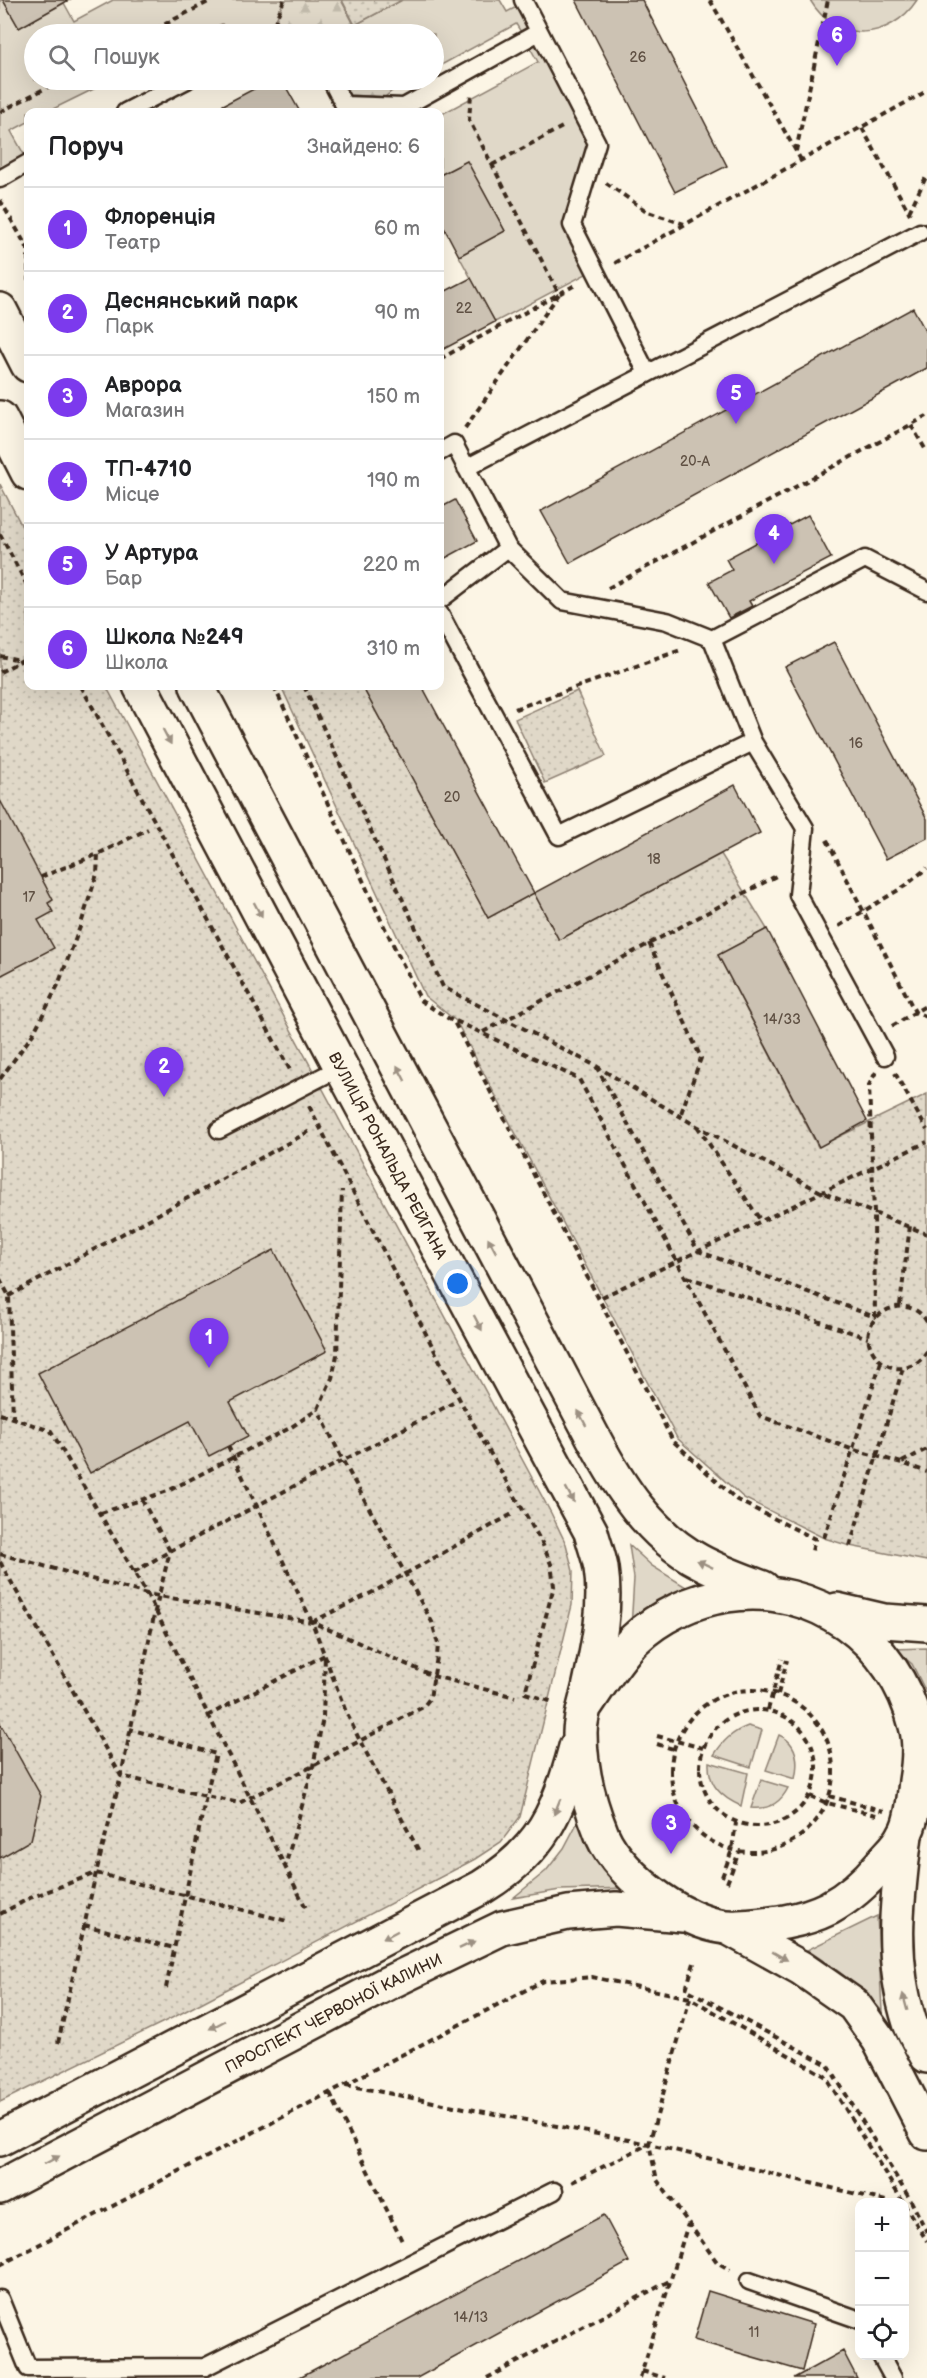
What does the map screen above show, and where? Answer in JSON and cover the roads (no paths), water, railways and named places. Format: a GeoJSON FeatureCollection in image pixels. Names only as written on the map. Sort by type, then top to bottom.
{"type":"FeatureCollection","features":[{"type":"Feature","properties":{"kind":"main road"},"geometry":{"type":"LineString","coordinates":[[0,310],[24,356]]}},
{"type":"Feature","properties":{"kind":"main road"},"geometry":{"type":"LineString","coordinates":[[0,418],[24,465]]}},
{"type":"Feature","properties":{"kind":"main road","name":"ВУЛИЦЯ РОНАЛЬДА РЕЙГАНА"},"geometry":{"type":"LineString","coordinates":[[142,690],[341,1067],[591,1532],[601,1566],[603,1603],[599,1640],[583,1718]]}},
{"type":"Feature","properties":{"kind":"main road"},"geometry":{"type":"LineString","coordinates":[[199,690],[597,1445],[627,1494],[662,1536],[697,1561],[779,1594],[815,1604],[884,1622],[927,1624]]}},
{"type":"Feature","properties":{"kind":"main road"},"geometry":{"type":"LineString","coordinates":[[0,2139],[482,1887],[508,1871],[537,1841],[555,1812],[569,1774],[583,1718],[635,1640],[670,1613],[711,1597],[742,1592],[779,1594]]}},
{"type":"Feature","properties":{"kind":"main road"},"geometry":{"type":"LineString","coordinates":[[729,1928],[787,1923],[830,1908],[866,1881],[891,1821],[921,1791],[916,1727],[897,1675],[862,1633],[815,1604]]}},
{"type":"Feature","properties":{"kind":"main road"},"geometry":{"type":"LineString","coordinates":[[583,1718],[587,1792],[604,1839],[633,1877],[687,1916],[729,1928],[801,1968],[854,2005],[879,2040],[927,2133]]}},
{"type":"Feature","properties":{"kind":"main road"},"geometry":{"type":"LineString","coordinates":[[891,1821],[897,1971],[911,2025],[927,2056]]}},
{"type":"Feature","properties":{"kind":"main road","name":"ПРОСПЕКТ ЧЕРВОНОЇ КАЛИНИ"},"geometry":{"type":"LineString","coordinates":[[0,2187],[386,1984],[502,1928],[568,1913],[616,1909],[687,1916]]}},
{"type":"Feature","properties":{"kind":"lane"},"geometry":{"type":"LineString","coordinates":[[523,0],[597,142],[572,225],[647,373]]}},
{"type":"Feature","properties":{"kind":"lane"},"geometry":{"type":"LineString","coordinates":[[444,85],[539,32]]}},
{"type":"Feature","properties":{"kind":"lane"},"geometry":{"type":"LineString","coordinates":[[133,108],[168,90]]}},
{"type":"Feature","properties":{"kind":"lane"},"geometry":{"type":"LineString","coordinates":[[336,90],[345,108]]}},
{"type":"Feature","properties":{"kind":"lane"},"geometry":{"type":"LineString","coordinates":[[375,108],[404,107],[435,90]]}},
{"type":"Feature","properties":{"kind":"lane"},"geometry":{"type":"LineString","coordinates":[[0,179],[24,166]]}},
{"type":"Feature","properties":{"kind":"lane"},"geometry":{"type":"LineString","coordinates":[[466,468],[920,232]]}},
{"type":"Feature","properties":{"kind":"lane"},"geometry":{"type":"LineString","coordinates":[[447,448],[466,468],[508,548],[562,601],[667,621],[712,639],[753,742],[805,828],[798,895],[885,1056]]}},
{"type":"Feature","properties":{"kind":"lane"},"geometry":{"type":"LineString","coordinates":[[444,597],[508,548]]}},
{"type":"Feature","properties":{"kind":"lane"},"geometry":{"type":"LineString","coordinates":[[712,639],[865,559],[927,591]]}},
{"type":"Feature","properties":{"kind":"lane"},"geometry":{"type":"LineString","coordinates":[[444,621],[559,836],[753,742]]}},
{"type":"Feature","properties":{"kind":"lane"},"geometry":{"type":"LineString","coordinates":[[219,1131],[341,1067]]}},
{"type":"Feature","properties":{"kind":"lane"},"geometry":{"type":"LineString","coordinates":[[0,2299],[28,2373],[206,2367],[554,2191]]}},
{"type":"Feature","properties":{"kind":"lane"},"geometry":{"type":"LineString","coordinates":[[749,2281],[855,2317]]}},
{"type":"Feature","properties":{"kind":"lane"},"geometry":{"type":"LineString","coordinates":[[884,2360],[893,2378]]}},
{"type":"Feature","properties":{"kind":"place","name":"Школа №249"},"geometry":{"type":"Point","coordinates":[837,66]}},
{"type":"Feature","properties":{"kind":"place","name":"У Артура"},"geometry":{"type":"Point","coordinates":[736,424]}},
{"type":"Feature","properties":{"kind":"place","name":"ТП-4710"},"geometry":{"type":"Point","coordinates":[774,564]}},
{"type":"Feature","properties":{"kind":"place","name":"Деснянський парк"},"geometry":{"type":"Point","coordinates":[164,1097]}},
{"type":"Feature","properties":{"kind":"place","name":"Флоренція"},"geometry":{"type":"Point","coordinates":[209,1368]}},
{"type":"Feature","properties":{"kind":"place","name":"Аврора"},"geometry":{"type":"Point","coordinates":[671,1854]}}]}
